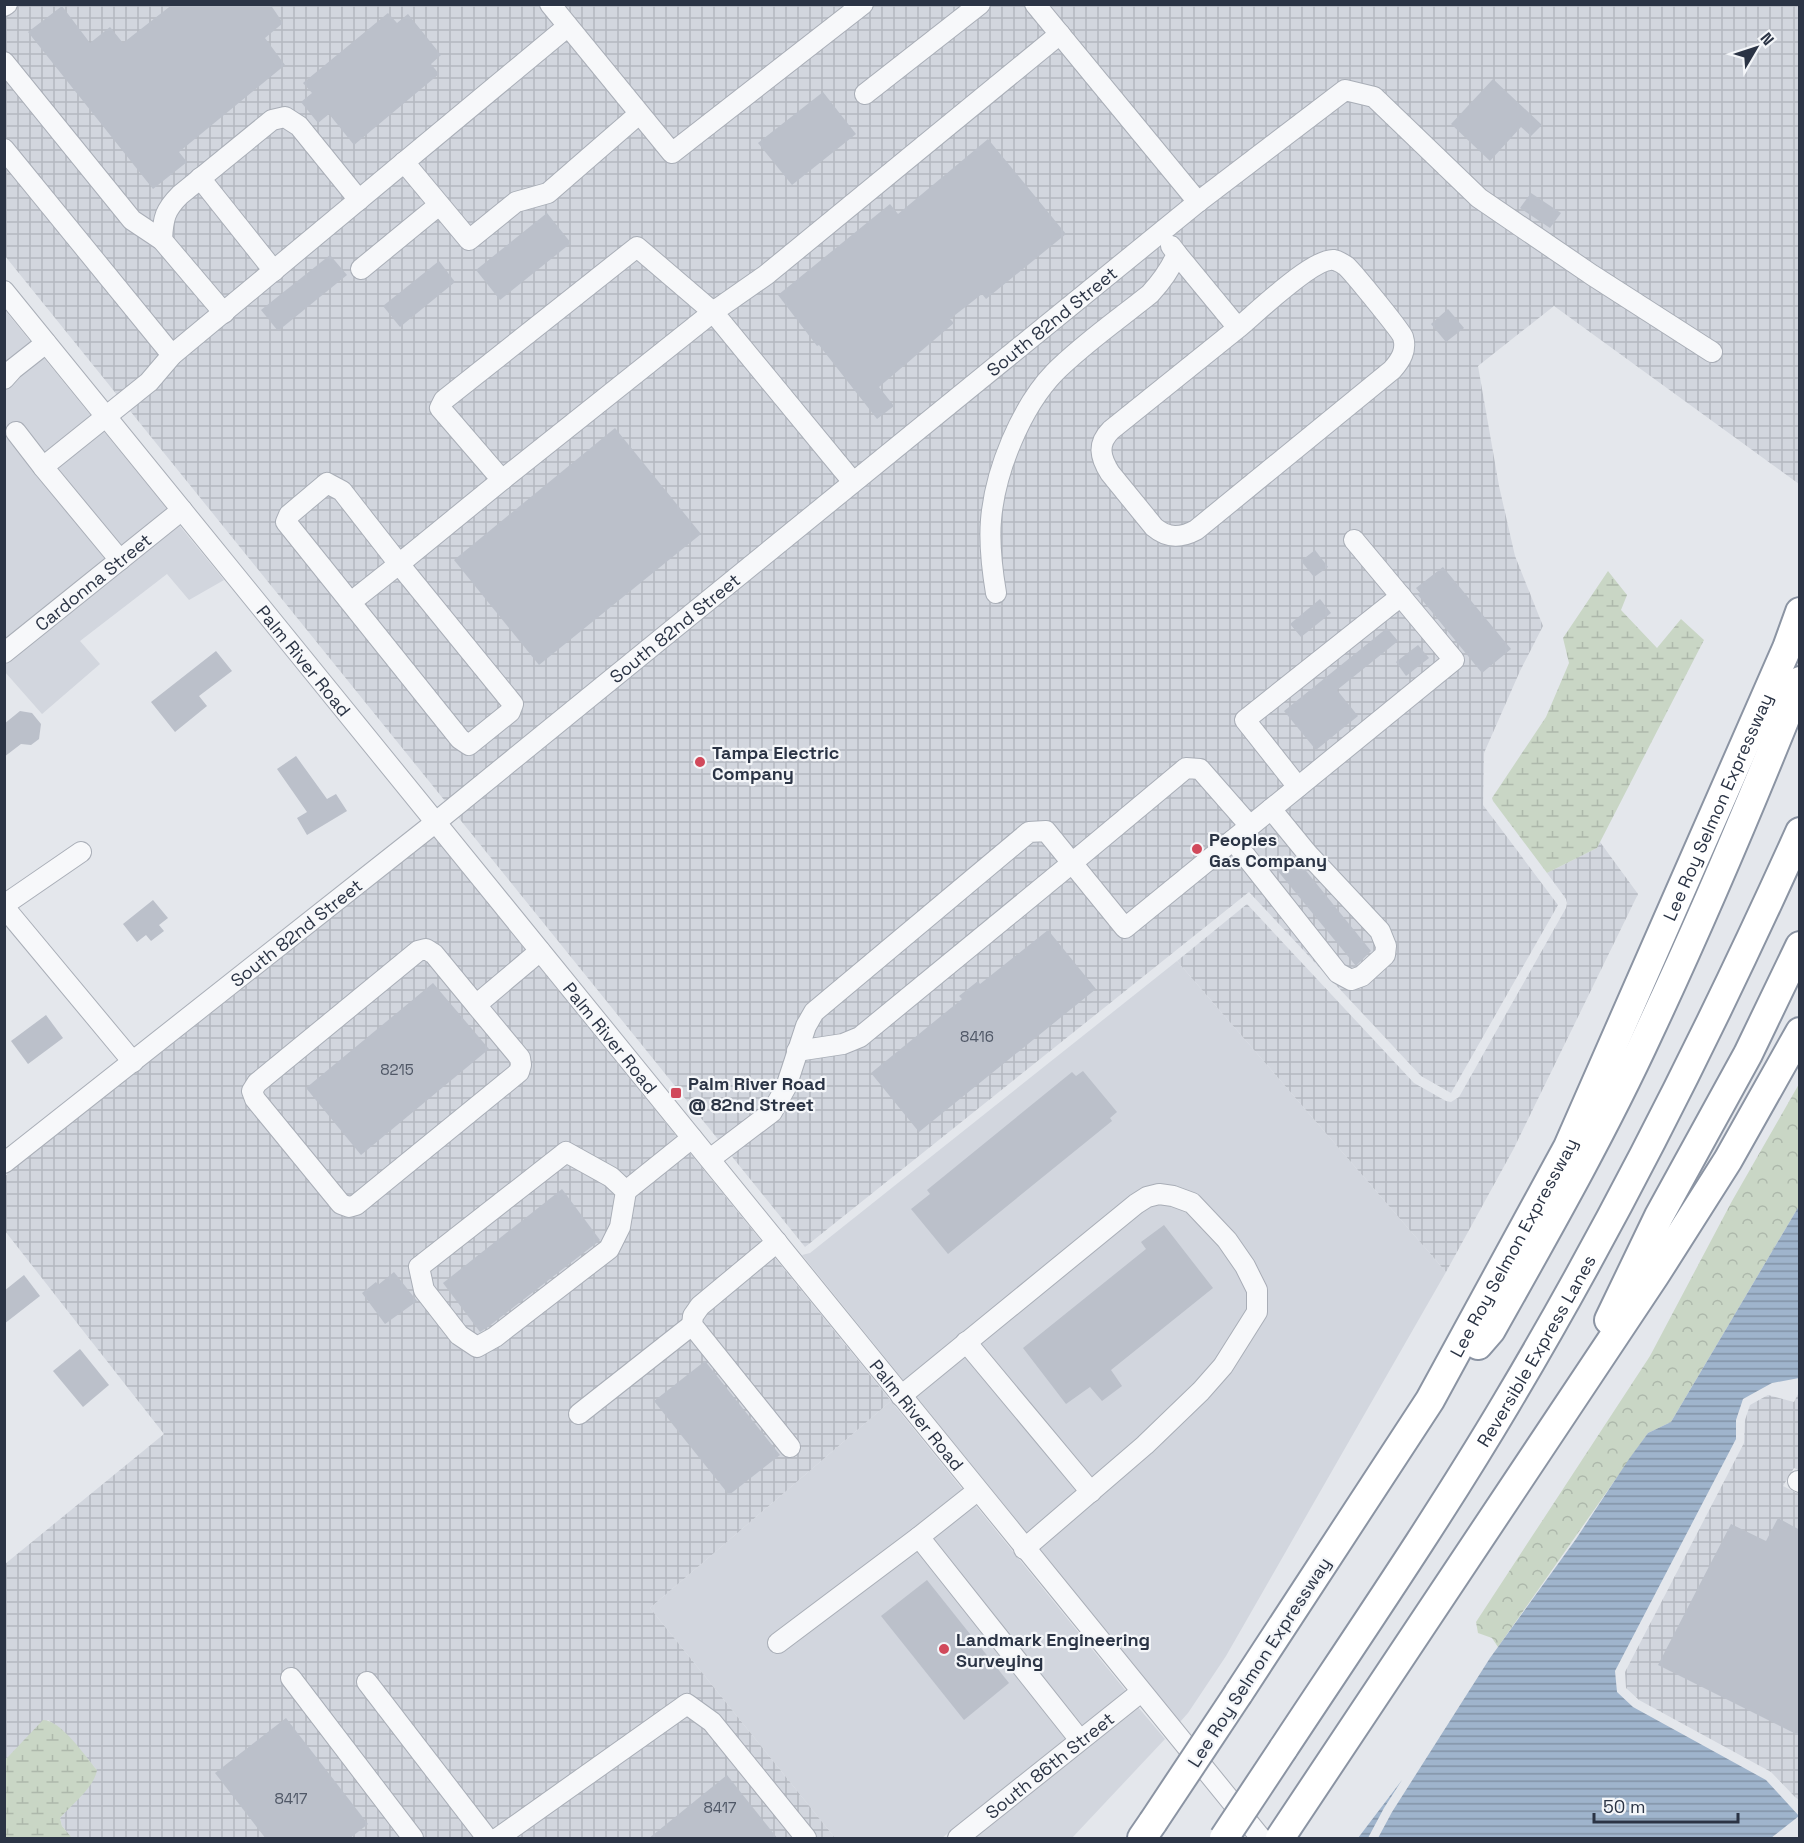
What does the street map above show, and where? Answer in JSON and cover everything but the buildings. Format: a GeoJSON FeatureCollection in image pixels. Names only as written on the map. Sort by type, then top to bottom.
{"type":"FeatureCollection","features":[{"type":"Feature","properties":{"kind":"highway","name":"Lee Roy Selmon Expressway"},"geometry":{"type":"LineString","coordinates":[[1147,1830],[1430,1400],[1568,1147],[1782,659],[1800,612]]}},
{"type":"Feature","properties":{"kind":"highway"},"geometry":{"type":"LineString","coordinates":[[1430,1400],[1491,1330],[1559,1210],[1648,1034],[1738,831],[1800,681]]}},
{"type":"Feature","properties":{"kind":"highway","name":"Reversible Express Lanes"},"geometry":{"type":"LineString","coordinates":[[1224,1839],[1507,1402],[1641,1161],[1756,928],[1800,832]]}},
{"type":"Feature","properties":{"kind":"highway"},"geometry":{"type":"LineString","coordinates":[[1599,1359],[1605,1330],[1616,1303],[1659,1216],[1748,1054],[1800,946]]}},
{"type":"Feature","properties":{"kind":"highway"},"geometry":{"type":"LineString","coordinates":[[1280,1839],[1655,1275],[1728,1160],[1800,1032]]}},
{"type":"Feature","properties":{"kind":"street"},"geometry":{"type":"LineString","coordinates":[[550,4],[672,153],[863,4]]}},
{"type":"Feature","properties":{"kind":"street"},"geometry":{"type":"LineString","coordinates":[[865,94],[980,4]]}},
{"type":"Feature","properties":{"kind":"street"},"geometry":{"type":"LineString","coordinates":[[1035,4],[1198,202]]}},
{"type":"Feature","properties":{"kind":"street"},"geometry":{"type":"LineString","coordinates":[[43,468],[149,382],[172,355],[567,27]]}},
{"type":"Feature","properties":{"kind":"street"},"geometry":{"type":"LineString","coordinates":[[351,602],[713,312],[766,274],[1060,34]]}},
{"type":"Feature","properties":{"kind":"street"},"geometry":{"type":"LineString","coordinates":[[4,62],[132,220],[162,240],[224,313]]}},
{"type":"Feature","properties":{"kind":"street","name":"South 82nd Street"},"geometry":{"type":"LineString","coordinates":[[4,1163],[436,822],[1159,232],[1345,90],[1374,97],[1479,198],[1712,352]]}},
{"type":"Feature","properties":{"kind":"street"},"geometry":{"type":"LineString","coordinates":[[404,162],[469,240],[516,202],[548,193],[639,114]]}},
{"type":"Feature","properties":{"kind":"street"},"geometry":{"type":"LineString","coordinates":[[162,240],[163,220],[169,206],[272,120],[285,117],[299,126],[359,200]]}},
{"type":"Feature","properties":{"kind":"street"},"geometry":{"type":"LineString","coordinates":[[4,149],[172,355]]}},
{"type":"Feature","properties":{"kind":"street"},"geometry":{"type":"LineString","coordinates":[[200,178],[274,271]]}},
{"type":"Feature","properties":{"kind":"street"},"geometry":{"type":"LineString","coordinates":[[361,269],[440,205]]}},
{"type":"Feature","properties":{"kind":"street"},"geometry":{"type":"LineString","coordinates":[[1159,232],[1238,328]]}},
{"type":"Feature","properties":{"kind":"street"},"geometry":{"type":"LineString","coordinates":[[502,480],[440,408],[444,400],[637,247],[713,312],[853,482]]}},
{"type":"Feature","properties":{"kind":"street"},"geometry":{"type":"LineString","coordinates":[[996,592],[991,555],[991,520],[994,499],[1010,447],[1031,402],[1067,361],[1156,288],[1168,273],[1177,254]]}},
{"type":"Feature","properties":{"kind":"street"},"geometry":{"type":"LineString","coordinates":[[1334,260],[1348,268],[1402,334],[1404,350],[1400,361],[1392,370],[1196,530],[1184,535],[1170,536],[1154,527],[1110,473],[1101,456],[1101,444],[1112,430],[1238,328],[1304,273],[1322,262],[1334,260]]}},
{"type":"Feature","properties":{"kind":"street","name":"Palm River Road"},"geometry":{"type":"LineString","coordinates":[[4,291],[1261,1839]]}},
{"type":"Feature","properties":{"kind":"street"},"geometry":{"type":"LineString","coordinates":[[8,368],[46,343]]}},
{"type":"Feature","properties":{"kind":"street"},"geometry":{"type":"LineString","coordinates":[[16,432],[120,560]]}},
{"type":"Feature","properties":{"kind":"street"},"geometry":{"type":"LineString","coordinates":[[327,483],[342,491],[399,564],[513,704],[510,712],[469,745],[460,739],[286,522],[289,515],[327,483]]}},
{"type":"Feature","properties":{"kind":"street","name":"Cardonna Street"},"geometry":{"type":"LineString","coordinates":[[4,653],[182,510]]}},
{"type":"Feature","properties":{"kind":"street"},"geometry":{"type":"LineString","coordinates":[[710,1159],[772,1112],[786,1087],[806,1026],[814,1012],[1029,832],[1046,831],[1125,928],[1454,660],[1354,540]]}},
{"type":"Feature","properties":{"kind":"street"},"geometry":{"type":"LineString","coordinates":[[1298,787],[1245,720],[1401,596]]}},
{"type":"Feature","properties":{"kind":"street"},"geometry":{"type":"LineString","coordinates":[[797,1051],[843,1044],[860,1037],[1186,768],[1200,769],[1250,826]]}},
{"type":"Feature","properties":{"kind":"street"},"geometry":{"type":"LineString","coordinates":[[1233,840],[1338,973],[1351,980],[1362,976],[1385,955],[1386,946],[1380,931],[1270,809]]}},
{"type":"Feature","properties":{"kind":"street"},"geometry":{"type":"LineString","coordinates":[[81,852],[4,906],[133,1062]]}},
{"type":"Feature","properties":{"kind":"street"},"geometry":{"type":"LineString","coordinates":[[426,950],[434,954],[476,1005],[520,1058],[519,1072],[356,1205],[349,1207],[341,1204],[255,1099],[252,1090],[257,1083],[418,951],[426,950]]}},
{"type":"Feature","properties":{"kind":"street"},"geometry":{"type":"LineString","coordinates":[[476,1005],[540,951]]}},
{"type":"Feature","properties":{"kind":"street"},"geometry":{"type":"LineString","coordinates":[[626,1191],[611,1177],[566,1152],[418,1267],[424,1290],[459,1335],[477,1347],[495,1337],[609,1248],[620,1227],[626,1191],[692,1138]]}},
{"type":"Feature","properties":{"kind":"street"},"geometry":{"type":"LineString","coordinates":[[901,1396],[1147,1197],[1159,1194],[1192,1203],[1227,1240],[1245,1266],[1257,1290],[1257,1312],[1223,1366],[1201,1391],[1145,1445],[1024,1549]]}},
{"type":"Feature","properties":{"kind":"street"},"geometry":{"type":"LineString","coordinates":[[777,1242],[700,1306],[693,1316],[692,1325],[790,1447]]}},
{"type":"Feature","properties":{"kind":"street"},"geometry":{"type":"LineString","coordinates":[[579,1414],[692,1325]]}},
{"type":"Feature","properties":{"kind":"street"},"geometry":{"type":"LineString","coordinates":[[966,1342],[1091,1492]]}},
{"type":"Feature","properties":{"kind":"street"},"geometry":{"type":"LineString","coordinates":[[778,1643],[977,1491]]}},
{"type":"Feature","properties":{"kind":"street"},"geometry":{"type":"LineString","coordinates":[[919,1537],[1080,1740]]}},
{"type":"Feature","properties":{"kind":"street"},"geometry":{"type":"LineString","coordinates":[[291,1678],[413,1839]]}},
{"type":"Feature","properties":{"kind":"street"},"geometry":{"type":"LineString","coordinates":[[367,1682],[487,1839]]}},
{"type":"Feature","properties":{"kind":"street","name":"South 86th Street"},"geometry":{"type":"LineString","coordinates":[[958,1839],[1141,1692]]}},
{"type":"Feature","properties":{"kind":"street"},"geometry":{"type":"LineString","coordinates":[[498,1839],[687,1704],[712,1722],[806,1839]]}},
{"type":"Feature","properties":{"kind":"shaded area","name":"Tampa Electric Company"},"geometry":{"type":"Polygon","coordinates":[[[4,5],[1799,5],[1799,484],[1554,306],[1478,366],[1499,486],[1515,556],[1543,626],[1520,671],[1484,753],[1483,805],[1558,905],[1451,1093],[1421,1076],[1249,892],[805,1247],[5,256],[4,5]]]}},
{"type":"Feature","properties":{"kind":"shaded area"},"geometry":{"type":"Polygon","coordinates":[[[4,309],[167,509],[5,641],[4,641],[4,309]]]}},
{"type":"Feature","properties":{"kind":"shaded area"},"geometry":{"type":"Polygon","coordinates":[[[179,525],[224,580],[189,600],[167,574],[80,641],[100,664],[42,714],[5,672],[4,666],[179,525]]]}},
{"type":"Feature","properties":{"kind":"shaded area"},"geometry":{"type":"Polygon","coordinates":[[[434,837],[891,1401],[650,1608],[835,1838],[72,1838],[62,1826],[60,1818],[89,1785],[97,1770],[63,1731],[48,1720],[5,1760],[5,1564],[164,1434],[5,1231],[5,1176],[434,837]]]}},
{"type":"Feature","properties":{"kind":"shaded area"},"geometry":{"type":"Polygon","coordinates":[[[1600,842],[1638,894],[1513,1150],[1446,1272],[1177,961],[1247,904],[1414,1083],[1451,1102],[1459,1097],[1566,908],[1566,899],[1547,873],[1597,848],[1600,842]]]}},
{"type":"Feature","properties":{"kind":"shaded area"},"geometry":{"type":"Polygon","coordinates":[[[1177,961],[1446,1272],[1226,1656],[1180,1722],[802,1255],[810,1253],[1177,961]]]}},
{"type":"Feature","properties":{"kind":"shaded area"},"geometry":{"type":"Polygon","coordinates":[[[1799,1392],[1799,1470],[1794,1468],[1783,1486],[1799,1494],[1799,1800],[1771,1772],[1639,1700],[1626,1688],[1625,1672],[1744,1443],[1745,1420],[1750,1405],[1768,1395],[1794,1402],[1799,1392]]]}},
{"type":"Feature","properties":{"kind":"shaded area"},"geometry":{"type":"Polygon","coordinates":[[[891,1401],[1126,1691],[942,1838],[835,1838],[650,1608],[891,1401]]]}},
{"type":"Feature","properties":{"kind":"shaded area"},"geometry":{"type":"Polygon","coordinates":[[[1138,1707],[1165,1739],[1072,1838],[974,1838],[1138,1707]]]}},
{"type":"Feature","properties":{"kind":"green space"},"geometry":{"type":"Polygon","coordinates":[[[1608,571],[1627,595],[1621,610],[1657,648],[1681,619],[1704,640],[1597,848],[1547,873],[1492,798],[1546,717],[1569,663],[1563,638],[1608,571]]]}},
{"type":"Feature","properties":{"kind":"green space"},"geometry":{"type":"Polygon","coordinates":[[[1799,1084],[1799,1206],[1671,1422],[1648,1433],[1498,1647],[1492,1638],[1478,1633],[1476,1622],[1650,1356],[1732,1201],[1799,1084]]]}},
{"type":"Feature","properties":{"kind":"green space"},"geometry":{"type":"Polygon","coordinates":[[[43,1720],[65,1732],[97,1770],[95,1777],[60,1818],[62,1826],[72,1838],[5,1838],[5,1760],[43,1720]]]}},
{"type":"Feature","properties":{"kind":"water"},"geometry":{"type":"Polygon","coordinates":[[[1799,1206],[1799,1378],[1772,1383],[1743,1399],[1736,1420],[1736,1439],[1615,1671],[1617,1692],[1633,1707],[1766,1780],[1799,1816],[1771,1838],[1378,1838],[1392,1812],[1490,1658],[1576,1539],[1629,1459],[1648,1433],[1671,1422],[1799,1206]]]}},
{"type":"Feature","properties":{"kind":"water"},"geometry":{"type":"Polygon","coordinates":[[[1402,1780],[1368,1838],[1358,1838],[1402,1780]]]}},
{"type":"Feature","properties":{"kind":"place","name":"Tampa Electric Company"},"geometry":{"type":"Point","coordinates":[700,762]}},
{"type":"Feature","properties":{"kind":"place","name":"Peoples Gas Company"},"geometry":{"type":"Point","coordinates":[1197,849]}},
{"type":"Feature","properties":{"kind":"place","name":"Palm River Road @ 82nd Street"},"geometry":{"type":"Point","coordinates":[676,1093]}},
{"type":"Feature","properties":{"kind":"place","name":"Landmark Engineering Surveying"},"geometry":{"type":"Point","coordinates":[944,1649]}}]}
